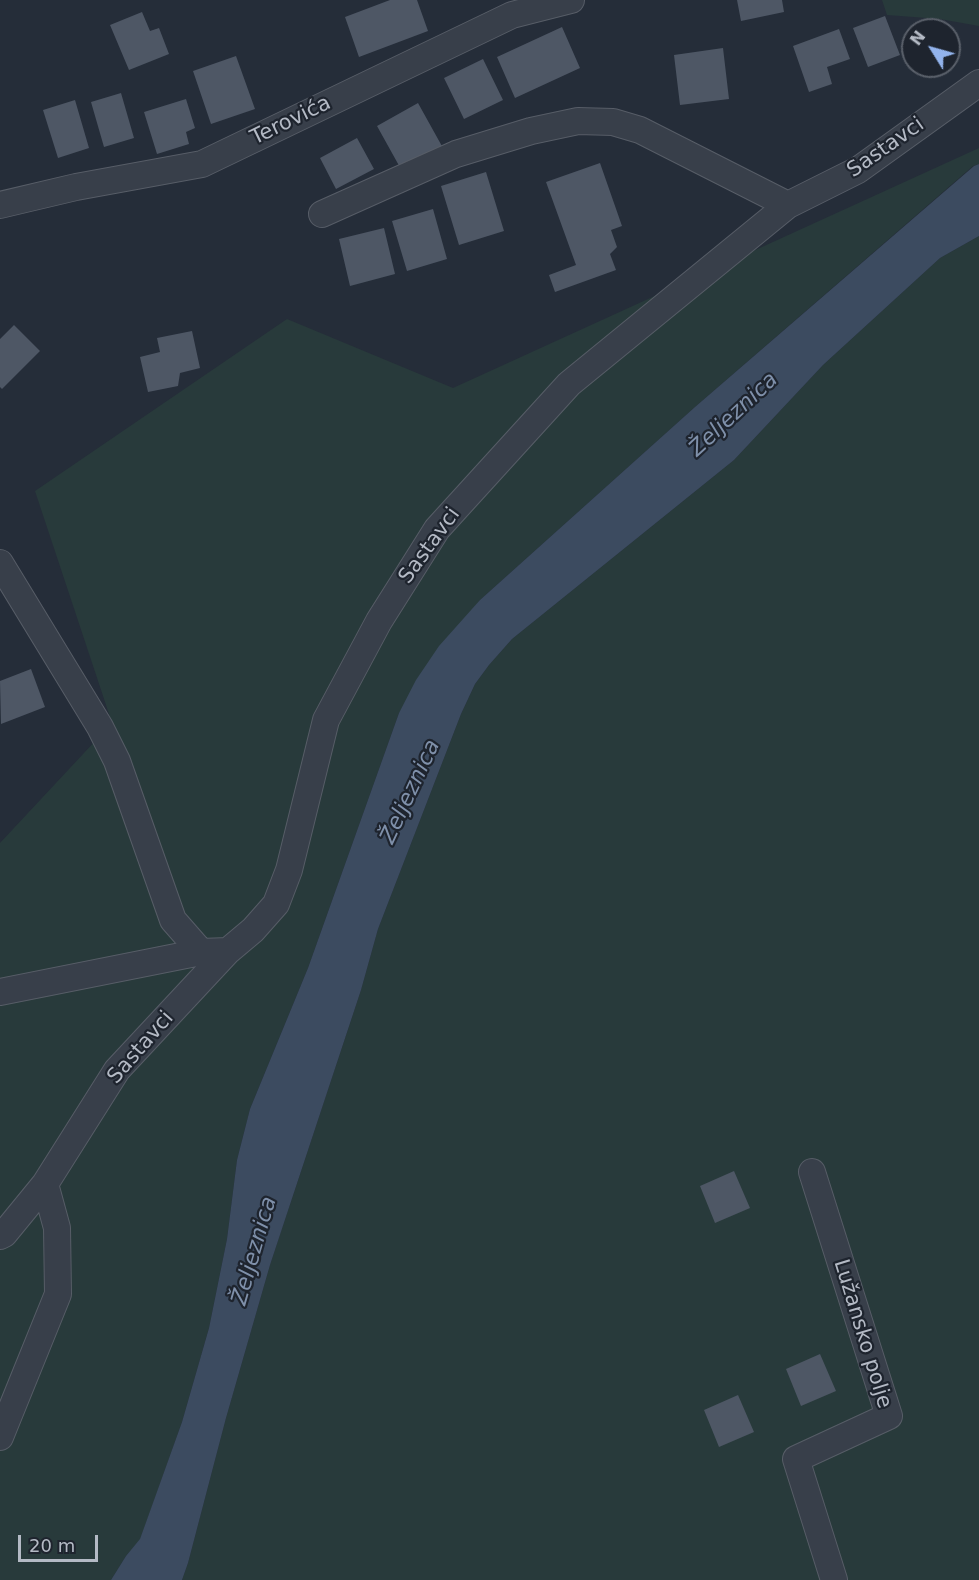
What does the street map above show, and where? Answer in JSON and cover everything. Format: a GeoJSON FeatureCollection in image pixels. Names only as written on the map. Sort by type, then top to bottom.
{"type":"FeatureCollection","features":[{"type":"Feature","properties":{"kind":"street","name":"Terovića"},"geometry":{"type":"LineString","coordinates":[[0,205],[76,187],[202,164],[512,15],[570,0]]}},
{"type":"Feature","properties":{"kind":"street","name":"Sastavci"},"geometry":{"type":"LineString","coordinates":[[0,1236],[45,1184],[117,1070],[228,951],[253,930],[276,903],[289,870],[326,720],[378,621],[437,529],[569,384],[788,205],[858,170],[979,83]]}},
{"type":"Feature","properties":{"kind":"street"},"geometry":{"type":"LineString","coordinates":[[322,214],[456,154],[531,131],[578,121],[613,122],[640,130],[788,205]]}},
{"type":"Feature","properties":{"kind":"street"},"geometry":{"type":"LineString","coordinates":[[0,563],[100,727],[121,772],[173,920],[201,952]]}},
{"type":"Feature","properties":{"kind":"street"},"geometry":{"type":"LineString","coordinates":[[0,992],[201,952],[228,951]]}},
{"type":"Feature","properties":{"kind":"street","name":"Lužansko polje"},"geometry":{"type":"LineString","coordinates":[[812,1172],[889,1416],[796,1459],[834,1580]]}},
{"type":"Feature","properties":{"kind":"street"},"geometry":{"type":"LineString","coordinates":[[0,1437],[58,1294],[57,1228],[45,1184]]}},
{"type":"Feature","properties":{"kind":"shaded area"},"geometry":{"type":"Polygon","coordinates":[[[882,0],[979,0],[979,26],[961,23],[961,18],[887,15],[882,0]]]}},
{"type":"Feature","properties":{"kind":"shaded area"},"geometry":{"type":"Polygon","coordinates":[[[979,148],[979,164],[973,166],[695,407],[480,600],[399,713],[308,968],[250,1109],[237,1160],[227,1239],[209,1328],[182,1422],[140,1540],[126,1556],[111,1580],[0,1580],[0,843],[112,723],[35,491],[287,319],[453,388],[979,148]]]}},
{"type":"Feature","properties":{"kind":"shaded area"},"geometry":{"type":"Polygon","coordinates":[[[979,236],[979,1580],[182,1580],[270,1265],[361,990],[378,929],[461,714],[475,684],[512,639],[734,460],[823,365],[940,258],[979,236]]]}},
{"type":"Feature","properties":{"kind":"water","name":"Željeznica"},"geometry":{"type":"Polygon","coordinates":[[[979,164],[979,236],[940,258],[823,365],[734,460],[512,639],[475,684],[461,714],[378,929],[361,990],[270,1265],[182,1580],[111,1580],[140,1539],[182,1422],[209,1328],[227,1239],[237,1160],[250,1109],[308,968],[399,713],[416,680],[439,646],[480,600],[695,407],[979,164]]]}},
{"type":"Feature","properties":{"kind":"building"},"geometry":{"type":"Polygon","coordinates":[[[390,0],[417,0],[428,31],[359,57],[345,17],[390,0]]]}},
{"type":"Feature","properties":{"kind":"building"},"geometry":{"type":"Polygon","coordinates":[[[737,0],[782,0],[784,12],[741,21],[737,0]]]}},
{"type":"Feature","properties":{"kind":"building"},"geometry":{"type":"Polygon","coordinates":[[[142,12],[150,31],[159,28],[169,54],[129,70],[110,25],[142,12]]]}},
{"type":"Feature","properties":{"kind":"building"},"geometry":{"type":"Polygon","coordinates":[[[885,16],[900,55],[868,67],[853,28],[885,16]]]}},
{"type":"Feature","properties":{"kind":"building"},"geometry":{"type":"Polygon","coordinates":[[[562,27],[580,68],[515,98],[497,57],[562,27]]]}},
{"type":"Feature","properties":{"kind":"building"},"geometry":{"type":"Polygon","coordinates":[[[839,29],[850,59],[827,67],[832,84],[809,92],[793,46],[839,29]]]}},
{"type":"Feature","properties":{"kind":"building"},"geometry":{"type":"Polygon","coordinates":[[[723,48],[729,99],[680,105],[674,55],[723,48]]]}},
{"type":"Feature","properties":{"kind":"building"},"geometry":{"type":"Polygon","coordinates":[[[236,56],[255,109],[211,124],[193,71],[236,56]]]}},
{"type":"Feature","properties":{"kind":"building"},"geometry":{"type":"Polygon","coordinates":[[[483,59],[503,100],[464,119],[444,78],[483,59]]]}},
{"type":"Feature","properties":{"kind":"building"},"geometry":{"type":"Polygon","coordinates":[[[121,93],[134,138],[104,147],[91,102],[121,93]]]}},
{"type":"Feature","properties":{"kind":"building"},"geometry":{"type":"Polygon","coordinates":[[[186,99],[195,128],[186,132],[189,144],[157,154],[144,112],[186,99]]]}},
{"type":"Feature","properties":{"kind":"building"},"geometry":{"type":"Polygon","coordinates":[[[75,100],[89,148],[58,158],[43,110],[75,100]]]}},
{"type":"Feature","properties":{"kind":"building"},"geometry":{"type":"Polygon","coordinates":[[[418,103],[443,148],[402,171],[377,126],[418,103]]]}},
{"type":"Feature","properties":{"kind":"building"},"geometry":{"type":"Polygon","coordinates":[[[357,138],[374,169],[336,189],[320,158],[357,138]]]}},
{"type":"Feature","properties":{"kind":"building"},"geometry":{"type":"Polygon","coordinates":[[[600,163],[622,226],[611,230],[617,247],[610,254],[616,270],[555,292],[549,275],[576,265],[546,182],[600,163]]]}},
{"type":"Feature","properties":{"kind":"building"},"geometry":{"type":"Polygon","coordinates":[[[486,172],[504,231],[459,245],[441,186],[486,172]]]}},
{"type":"Feature","properties":{"kind":"building"},"geometry":{"type":"Polygon","coordinates":[[[433,209],[447,259],[407,271],[392,221],[433,209]]]}},
{"type":"Feature","properties":{"kind":"building"},"geometry":{"type":"Polygon","coordinates":[[[384,228],[395,274],[350,286],[339,239],[384,228]]]}},
{"type":"Feature","properties":{"kind":"building"},"geometry":{"type":"Polygon","coordinates":[[[14,325],[40,351],[2,389],[0,387],[0,339],[14,325]]]}},
{"type":"Feature","properties":{"kind":"building"},"geometry":{"type":"Polygon","coordinates":[[[192,331],[200,368],[180,373],[178,386],[148,392],[140,357],[160,352],[157,338],[192,331]]]}},
{"type":"Feature","properties":{"kind":"building"},"geometry":{"type":"Polygon","coordinates":[[[31,669],[45,707],[1,724],[0,681],[31,669]]]}},
{"type":"Feature","properties":{"kind":"building"},"geometry":{"type":"Polygon","coordinates":[[[734,1171],[750,1208],[715,1223],[700,1186],[734,1171]]]}},
{"type":"Feature","properties":{"kind":"building"},"geometry":{"type":"Polygon","coordinates":[[[820,1354],[836,1391],[801,1406],[786,1369],[820,1354]]]}},
{"type":"Feature","properties":{"kind":"building"},"geometry":{"type":"Polygon","coordinates":[[[738,1395],[754,1432],[719,1447],[704,1410],[738,1395]]]}}]}
